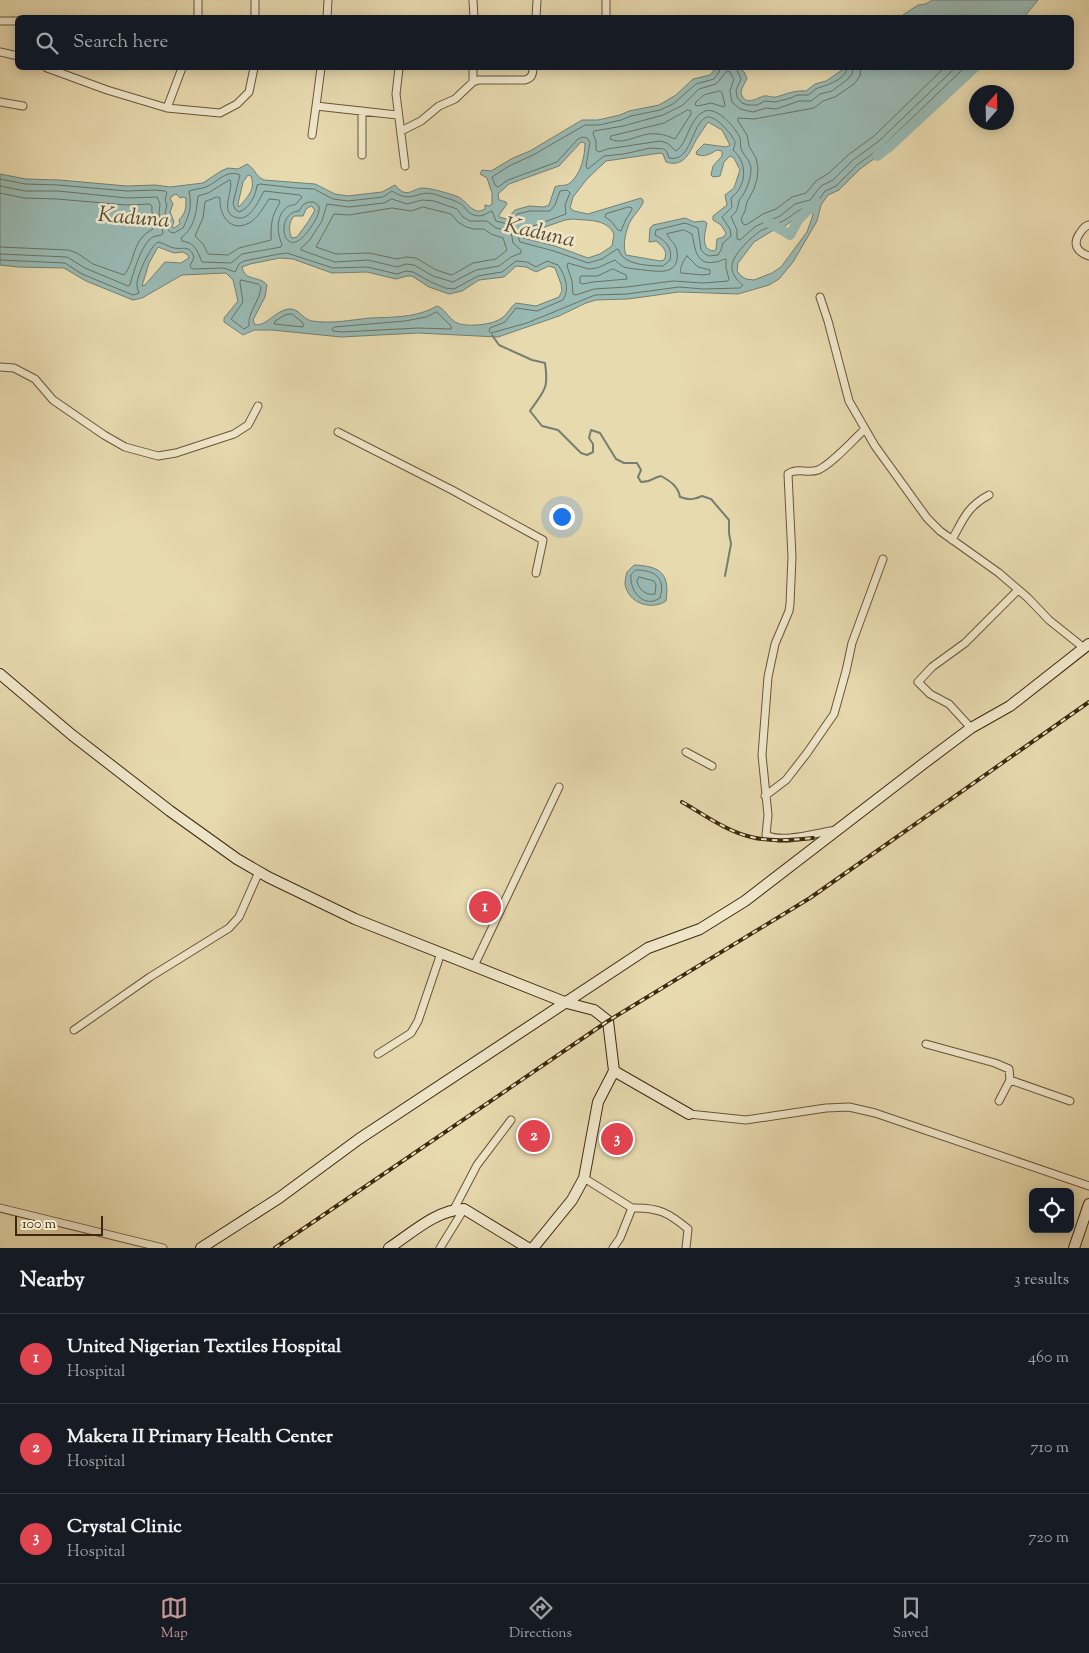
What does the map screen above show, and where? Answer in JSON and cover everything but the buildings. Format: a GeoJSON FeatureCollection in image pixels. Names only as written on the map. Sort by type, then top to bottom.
{"type":"FeatureCollection","features":[{"type":"Feature","properties":{"kind":"street"},"geometry":{"type":"LineString","coordinates":[[198,0],[198,15]]}},
{"type":"Feature","properties":{"kind":"street"},"geometry":{"type":"LineString","coordinates":[[255,0],[255,15]]}},
{"type":"Feature","properties":{"kind":"street"},"geometry":{"type":"LineString","coordinates":[[326,15],[328,0]]}},
{"type":"Feature","properties":{"kind":"street"},"geometry":{"type":"LineString","coordinates":[[473,0],[474,15]]}},
{"type":"Feature","properties":{"kind":"street"},"geometry":{"type":"LineString","coordinates":[[536,15],[537,0]]}},
{"type":"Feature","properties":{"kind":"street"},"geometry":{"type":"LineString","coordinates":[[606,0],[606,15]]}},
{"type":"Feature","properties":{"kind":"street"},"geometry":{"type":"LineString","coordinates":[[0,21],[15,21]]}},
{"type":"Feature","properties":{"kind":"street"},"geometry":{"type":"LineString","coordinates":[[0,52],[15,55]]}},
{"type":"Feature","properties":{"kind":"street"},"geometry":{"type":"LineString","coordinates":[[52,70],[107,90],[167,108],[220,113],[237,104],[250,92],[254,70]]}},
{"type":"Feature","properties":{"kind":"street"},"geometry":{"type":"LineString","coordinates":[[167,108],[181,70]]}},
{"type":"Feature","properties":{"kind":"street"},"geometry":{"type":"LineString","coordinates":[[312,135],[321,70]]}},
{"type":"Feature","properties":{"kind":"street"},"geometry":{"type":"LineString","coordinates":[[398,70],[397,114],[405,166]]}},
{"type":"Feature","properties":{"kind":"street"},"geometry":{"type":"LineString","coordinates":[[473,70],[473,82]]}},
{"type":"Feature","properties":{"kind":"street"},"geometry":{"type":"LineString","coordinates":[[401,131],[421,121],[439,106],[455,99],[473,82],[478,80],[525,80],[530,78],[533,70]]}},
{"type":"Feature","properties":{"kind":"street"},"geometry":{"type":"LineString","coordinates":[[0,102],[23,106]]}},
{"type":"Feature","properties":{"kind":"street"},"geometry":{"type":"LineString","coordinates":[[316,106],[397,114]]}},
{"type":"Feature","properties":{"kind":"street"},"geometry":{"type":"LineString","coordinates":[[362,111],[362,155]]}},
{"type":"Feature","properties":{"kind":"street"},"geometry":{"type":"LineString","coordinates":[[1089,225],[1085,226],[1077,236],[1075,243],[1077,249],[1082,254],[1089,256]]}},
{"type":"Feature","properties":{"kind":"street"},"geometry":{"type":"LineString","coordinates":[[201,1248],[278,1198],[368,1134],[648,948],[700,929],[745,900],[971,728],[1010,706],[1086,646],[1049,620],[1018,590],[940,531],[926,518],[875,446],[850,402],[820,297]]}},
{"type":"Feature","properties":{"kind":"street"},"geometry":{"type":"LineString","coordinates":[[0,367],[14,368],[35,380],[53,400],[125,447],[158,456],[176,453],[234,434],[248,425],[258,406]]}},
{"type":"Feature","properties":{"kind":"street"},"geometry":{"type":"LineString","coordinates":[[838,830],[818,832],[805,836],[770,837],[766,835],[768,815],[762,755],[768,677],[775,644],[789,611],[790,604],[792,557],[788,474],[792,471],[820,470],[865,429]]}},
{"type":"Feature","properties":{"kind":"street"},"geometry":{"type":"LineString","coordinates":[[338,432],[452,490],[543,540],[536,573]]}},
{"type":"Feature","properties":{"kind":"street"},"geometry":{"type":"LineString","coordinates":[[952,540],[965,515],[976,502],[989,495]]}},
{"type":"Feature","properties":{"kind":"street"},"geometry":{"type":"LineString","coordinates":[[765,796],[786,780],[834,714],[852,643],[883,559]]}},
{"type":"Feature","properties":{"kind":"street"},"geometry":{"type":"LineString","coordinates":[[971,728],[949,704],[930,694],[918,682],[932,667],[964,643],[1018,590]]}},
{"type":"Feature","properties":{"kind":"street"},"geometry":{"type":"LineString","coordinates":[[0,674],[72,734],[170,811],[237,859],[259,872],[348,916],[567,1003],[594,1010],[608,1020],[614,1071],[598,1102],[584,1178],[572,1200],[533,1248]]}},
{"type":"Feature","properties":{"kind":"street"},"geometry":{"type":"LineString","coordinates":[[686,752],[712,766]]}},
{"type":"Feature","properties":{"kind":"street"},"geometry":{"type":"LineString","coordinates":[[474,966],[559,788]]}},
{"type":"Feature","properties":{"kind":"street"},"geometry":{"type":"LineString","coordinates":[[74,1030],[150,978],[229,928],[239,917],[259,872]]}},
{"type":"Feature","properties":{"kind":"street"},"geometry":{"type":"LineString","coordinates":[[378,1054],[411,1033],[418,1021],[441,953]]}},
{"type":"Feature","properties":{"kind":"street"},"geometry":{"type":"LineString","coordinates":[[926,1044],[995,1063],[1009,1069],[1010,1080],[999,1101]]}},
{"type":"Feature","properties":{"kind":"street"},"geometry":{"type":"LineString","coordinates":[[614,1071],[689,1114],[746,1120],[826,1108],[849,1107],[874,1113],[1089,1186]]}},
{"type":"Feature","properties":{"kind":"street"},"geometry":{"type":"LineString","coordinates":[[1010,1080],[1070,1101]]}},
{"type":"Feature","properties":{"kind":"street"},"geometry":{"type":"LineString","coordinates":[[440,1248],[459,1209],[476,1165],[511,1120]]}},
{"type":"Feature","properties":{"kind":"street"},"geometry":{"type":"LineString","coordinates":[[584,1178],[632,1208],[650,1207],[673,1217],[688,1229],[686,1248]]}},
{"type":"Feature","properties":{"kind":"street"},"geometry":{"type":"LineString","coordinates":[[1074,1248],[1089,1204]]}},
{"type":"Feature","properties":{"kind":"street"},"geometry":{"type":"LineString","coordinates":[[0,1208],[163,1248]]}},
{"type":"Feature","properties":{"kind":"street"},"geometry":{"type":"LineString","coordinates":[[613,1248],[620,1238],[632,1208]]}},
{"type":"Feature","properties":{"kind":"street"},"geometry":{"type":"LineString","coordinates":[[389,1248],[437,1216],[459,1209],[528,1248]]}},
{"type":"Feature","properties":{"kind":"water"},"geometry":{"type":"Polygon","coordinates":[[[932,0],[1038,0],[1026,15],[903,15],[918,5],[926,4],[932,0]]]}},
{"type":"Feature","properties":{"kind":"water"},"geometry":{"type":"Polygon","coordinates":[[[714,70],[742,70],[747,78],[741,94],[744,99],[750,101],[764,96],[776,97],[806,91],[815,84],[826,81],[842,70],[969,70],[886,150],[860,169],[839,190],[828,195],[821,205],[817,221],[793,262],[779,279],[769,285],[738,294],[679,292],[628,299],[596,300],[559,316],[498,337],[418,333],[341,337],[272,330],[254,330],[243,335],[224,322],[224,318],[238,301],[233,280],[226,273],[182,275],[142,298],[133,300],[86,281],[64,268],[0,265],[0,174],[26,179],[170,187],[203,183],[221,171],[228,168],[238,169],[247,164],[264,180],[315,184],[335,194],[348,196],[382,192],[395,185],[399,190],[406,193],[419,188],[426,188],[456,196],[473,209],[480,211],[485,209],[485,205],[489,206],[492,204],[492,193],[487,178],[480,174],[482,170],[491,171],[513,158],[530,151],[582,120],[598,120],[659,105],[676,95],[693,79],[710,75],[714,70]],[[708,122],[686,158],[677,163],[666,162],[663,154],[660,153],[606,161],[587,179],[573,197],[570,208],[574,211],[588,214],[641,198],[643,203],[631,220],[626,232],[624,247],[626,255],[660,261],[664,260],[666,254],[662,247],[656,241],[649,242],[650,228],[653,225],[685,218],[694,222],[704,221],[707,223],[705,244],[707,248],[714,251],[717,239],[724,237],[726,233],[721,225],[713,220],[713,216],[727,205],[725,195],[734,188],[740,170],[734,158],[730,156],[724,162],[720,176],[713,177],[711,175],[713,166],[722,156],[722,151],[717,150],[704,156],[696,154],[704,144],[726,147],[730,145],[722,130],[708,122]],[[581,142],[559,166],[509,184],[498,194],[499,200],[507,204],[499,217],[507,219],[515,210],[529,206],[544,207],[549,205],[555,187],[568,184],[580,170],[585,143],[581,142]],[[248,175],[243,182],[239,207],[252,189],[251,176],[248,175]],[[176,194],[170,199],[173,204],[170,212],[174,222],[172,227],[174,228],[180,224],[179,220],[185,210],[186,198],[180,198],[176,194]],[[311,206],[306,209],[303,216],[294,216],[291,221],[290,230],[292,238],[297,237],[315,210],[311,206]],[[811,212],[801,214],[785,226],[772,231],[754,242],[738,263],[737,271],[741,276],[754,280],[772,273],[781,267],[807,232],[813,215],[811,212]],[[565,220],[525,234],[523,238],[555,246],[588,258],[600,254],[612,246],[614,234],[606,225],[590,220],[565,220]],[[158,247],[149,263],[142,286],[165,262],[181,263],[189,258],[188,255],[183,252],[174,253],[158,247]],[[280,258],[242,267],[246,275],[260,280],[267,285],[265,297],[253,320],[255,325],[264,323],[280,312],[289,309],[295,310],[309,320],[326,322],[404,316],[421,313],[437,306],[459,324],[479,325],[498,320],[516,303],[536,306],[559,297],[562,291],[555,268],[549,266],[536,272],[526,267],[516,266],[504,277],[479,280],[462,291],[449,294],[429,287],[412,276],[396,279],[367,272],[332,273],[293,259],[280,258]]]}},
{"type":"Feature","properties":{"kind":"water"},"geometry":{"type":"Polygon","coordinates":[[[634,565],[651,567],[662,573],[666,584],[666,601],[660,604],[647,605],[635,600],[631,596],[627,591],[625,581],[627,572],[634,565]]]}},
{"type":"Feature","properties":{"kind":"waterway","name":"Kaduna"},"geometry":{"type":"LineString","coordinates":[[877,156],[972,70]]}},
{"type":"Feature","properties":{"kind":"waterway","name":"Kaduna"},"geometry":{"type":"LineString","coordinates":[[768,222],[790,235],[798,220],[816,202]]}},
{"type":"Feature","properties":{"kind":"waterway"},"geometry":{"type":"LineString","coordinates":[[492,335],[499,345],[532,360],[545,363],[546,385],[530,411],[542,426],[558,430],[581,453],[587,455],[593,452],[593,444],[589,438],[591,430],[600,433],[616,459],[624,463],[637,463],[641,470],[638,477],[641,482],[661,476],[675,487],[680,497],[691,499],[702,496],[711,499],[729,520],[731,544],[725,576]]}},
{"type":"Feature","properties":{"kind":"railway"},"geometry":{"type":"LineString","coordinates":[[275,1248],[608,1021],[810,898],[1089,702]]}},
{"type":"Feature","properties":{"kind":"railway"},"geometry":{"type":"LineString","coordinates":[[682,802],[724,826],[751,837],[774,840],[813,838]]}},
{"type":"Feature","properties":{"kind":"place","name":"United Nigerian Textiles Hospital"},"geometry":{"type":"Point","coordinates":[485,907]}},
{"type":"Feature","properties":{"kind":"place","name":"Makera II Primary Health Center"},"geometry":{"type":"Point","coordinates":[534,1136]}},
{"type":"Feature","properties":{"kind":"place","name":"Crystal Clinic"},"geometry":{"type":"Point","coordinates":[617,1139]}}]}
